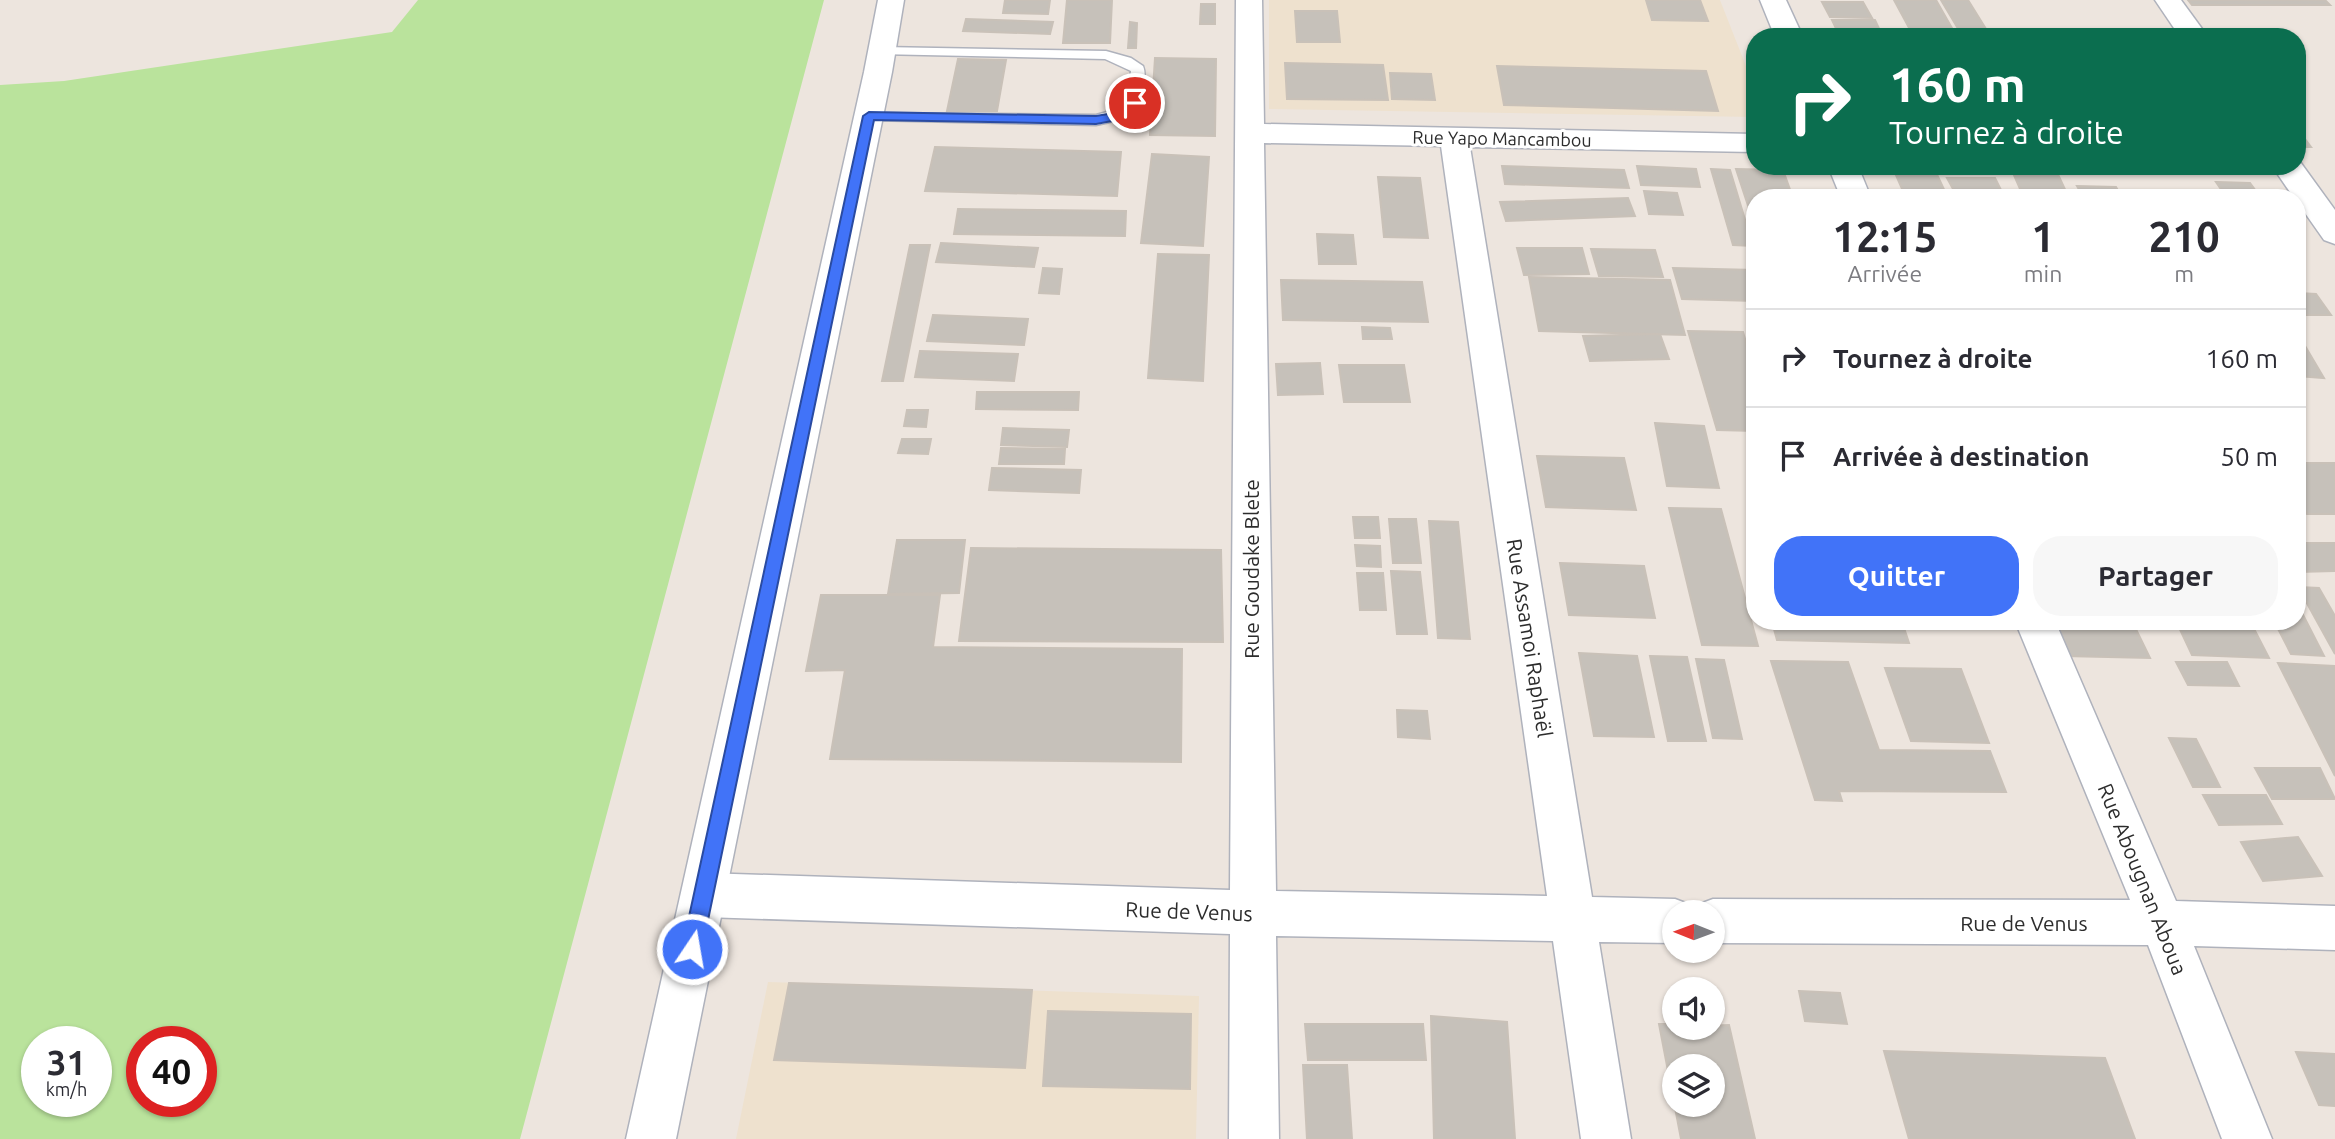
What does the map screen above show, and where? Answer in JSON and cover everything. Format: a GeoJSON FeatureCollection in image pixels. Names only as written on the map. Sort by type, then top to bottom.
{"type":"FeatureCollection","features":[{"type":"Feature","properties":{"kind":"street"},"geometry":{"type":"LineString","coordinates":[[650,1139],[869,116],[891,0]]}},
{"type":"Feature","properties":{"kind":"street","name":"Rue Goudake Blete"},"geometry":{"type":"LineString","coordinates":[[1250,0],[1254,1139]]}},
{"type":"Feature","properties":{"kind":"street"},"geometry":{"type":"LineString","coordinates":[[1773,0],[1785,28]]}},
{"type":"Feature","properties":{"kind":"street"},"geometry":{"type":"LineString","coordinates":[[2168,0],[2188,28]]}},
{"type":"Feature","properties":{"kind":"street","name":"Rue Yapo Mancambou"},"geometry":{"type":"LineString","coordinates":[[1249,133],[1746,143]]}},
{"type":"Feature","properties":{"kind":"street","name":"Rue Assamoi Raphaël"},"geometry":{"type":"LineString","coordinates":[[1454,137],[1606,1139]]}},
{"type":"Feature","properties":{"kind":"street"},"geometry":{"type":"LineString","coordinates":[[2306,193],[2335,233]]}},
{"type":"Feature","properties":{"kind":"street","name":"Rue Abougnan Aboua"},"geometry":{"type":"LineString","coordinates":[[2039,630],[2162,923],[2247,1139]]}},
{"type":"Feature","properties":{"kind":"street","name":"Rue de Venus"},"geometry":{"type":"LineString","coordinates":[[704,895],[1253,913],[1662,921]]}},
{"type":"Feature","properties":{"kind":"street","name":"Rue de Venus"},"geometry":{"type":"LineString","coordinates":[[1726,921],[2162,923],[2335,928]]}},
{"type":"Feature","properties":{"kind":"lane"},"geometry":{"type":"LineString","coordinates":[[869,116],[1096,120],[1124,116],[1135,103],[1138,69],[1126,61],[1106,55],[882,51]]}},
{"type":"Feature","properties":{"kind":"shaded area"},"geometry":{"type":"Polygon","coordinates":[[[1269,0],[1720,0],[1746,66],[1746,117],[1269,109],[1269,0]]]}},
{"type":"Feature","properties":{"kind":"shaded area"},"geometry":{"type":"Polygon","coordinates":[[[768,982],[1199,996],[1196,1139],[736,1139],[768,982]]]}},
{"type":"Feature","properties":{"kind":"green space"},"geometry":{"type":"Polygon","coordinates":[[[418,0],[824,0],[520,1139],[0,1139],[0,85],[64,81],[392,32],[418,0]]]}},
{"type":"Feature","properties":{"kind":"building"},"geometry":{"type":"Polygon","coordinates":[[[1005,0],[1050,0],[1048,14],[1003,13],[1005,0]]]}},
{"type":"Feature","properties":{"kind":"building"},"geometry":{"type":"Polygon","coordinates":[[[1067,0],[1112,0],[1110,43],[1063,43],[1067,0]]]}},
{"type":"Feature","properties":{"kind":"building"},"geometry":{"type":"Polygon","coordinates":[[[1646,0],[1700,0],[1708,21],[1652,20],[1646,0]]]}},
{"type":"Feature","properties":{"kind":"building"},"geometry":{"type":"Polygon","coordinates":[[[1894,0],[1936,0],[1952,28],[1909,28],[1894,0]]]}},
{"type":"Feature","properties":{"kind":"building"},"geometry":{"type":"Polygon","coordinates":[[[1941,0],[1968,0],[1985,28],[1958,28],[1941,0]]]}},
{"type":"Feature","properties":{"kind":"building"},"geometry":{"type":"Polygon","coordinates":[[[2188,0],[2325,0],[2330,5],[2192,5],[2188,0]]]}},
{"type":"Feature","properties":{"kind":"building"},"geometry":{"type":"Polygon","coordinates":[[[1822,2],[1863,2],[1872,18],[1830,17],[1822,2]]]}},
{"type":"Feature","properties":{"kind":"building"},"geometry":{"type":"Polygon","coordinates":[[[1201,4],[1215,4],[1215,24],[1200,24],[1201,4]]]}},
{"type":"Feature","properties":{"kind":"building"},"geometry":{"type":"Polygon","coordinates":[[[1295,11],[1337,11],[1340,42],[1297,42],[1295,11]]]}},
{"type":"Feature","properties":{"kind":"building"},"geometry":{"type":"Polygon","coordinates":[[[966,19],[1053,22],[1050,34],[963,31],[966,19]]]}},
{"type":"Feature","properties":{"kind":"building"},"geometry":{"type":"Polygon","coordinates":[[[1832,20],[1875,20],[1879,28],[1836,28],[1832,20]]]}},
{"type":"Feature","properties":{"kind":"building"},"geometry":{"type":"Polygon","coordinates":[[[1130,22],[1137,23],[1136,48],[1128,48],[1130,22]]]}},
{"type":"Feature","properties":{"kind":"building"},"geometry":{"type":"Polygon","coordinates":[[[1155,58],[1216,59],[1215,136],[1150,135],[1155,58]]]}},
{"type":"Feature","properties":{"kind":"building"},"geometry":{"type":"Polygon","coordinates":[[[958,59],[1006,60],[997,111],[947,111],[958,59]]]}},
{"type":"Feature","properties":{"kind":"building"},"geometry":{"type":"Polygon","coordinates":[[[1285,63],[1383,65],[1388,100],[1287,99],[1285,63]]]}},
{"type":"Feature","properties":{"kind":"building"},"geometry":{"type":"Polygon","coordinates":[[[1497,66],[1706,71],[1718,111],[1504,105],[1497,66]]]}},
{"type":"Feature","properties":{"kind":"building"},"geometry":{"type":"Polygon","coordinates":[[[1390,73],[1431,74],[1435,100],[1392,99],[1390,73]]]}},
{"type":"Feature","properties":{"kind":"building"},"geometry":{"type":"Polygon","coordinates":[[[935,147],[1121,152],[1117,196],[925,191],[935,147]]]}},
{"type":"Feature","properties":{"kind":"building"},"geometry":{"type":"Polygon","coordinates":[[[1152,154],[1209,157],[1203,246],[1141,243],[1152,154]]]}},
{"type":"Feature","properties":{"kind":"building"},"geometry":{"type":"Polygon","coordinates":[[[1502,166],[1624,170],[1629,188],[1505,184],[1502,166]]]}},
{"type":"Feature","properties":{"kind":"building"},"geometry":{"type":"Polygon","coordinates":[[[1637,166],[1696,169],[1700,187],[1641,185],[1637,166]]]}},
{"type":"Feature","properties":{"kind":"building"},"geometry":{"type":"Polygon","coordinates":[[[1711,169],[1730,170],[1746,223],[1746,246],[1733,245],[1711,169]]]}},
{"type":"Feature","properties":{"kind":"building"},"geometry":{"type":"Polygon","coordinates":[[[1736,169],[1746,169],[1746,175],[1785,175],[1790,189],[1746,189],[1746,200],[1736,169]]]}},
{"type":"Feature","properties":{"kind":"building"},"geometry":{"type":"Polygon","coordinates":[[[1896,175],[1937,175],[1944,189],[1902,189],[1896,175]]]}},
{"type":"Feature","properties":{"kind":"building"},"geometry":{"type":"Polygon","coordinates":[[[2014,175],[2058,175],[2065,189],[2020,189],[2014,175]]]}},
{"type":"Feature","properties":{"kind":"building"},"geometry":{"type":"Polygon","coordinates":[[[1378,177],[1420,178],[1428,238],[1384,237],[1378,177]]]}},
{"type":"Feature","properties":{"kind":"building"},"geometry":{"type":"Polygon","coordinates":[[[1947,178],[1995,178],[2000,189],[1953,189],[1947,178]]]}},
{"type":"Feature","properties":{"kind":"building"},"geometry":{"type":"Polygon","coordinates":[[[2216,182],[2250,183],[2254,189],[2221,189],[2216,182]]]}},
{"type":"Feature","properties":{"kind":"building"},"geometry":{"type":"Polygon","coordinates":[[[2077,186],[2117,189],[2079,189],[2077,186]]]}},
{"type":"Feature","properties":{"kind":"building"},"geometry":{"type":"Polygon","coordinates":[[[1644,191],[1677,193],[1683,215],[1649,214],[1644,191]]]}},
{"type":"Feature","properties":{"kind":"building"},"geometry":{"type":"Polygon","coordinates":[[[1628,198],[1635,216],[1506,221],[1500,202],[1628,198]]]}},
{"type":"Feature","properties":{"kind":"building"},"geometry":{"type":"Polygon","coordinates":[[[958,209],[1126,211],[1125,236],[954,234],[958,209]]]}},
{"type":"Feature","properties":{"kind":"building"},"geometry":{"type":"Polygon","coordinates":[[[1317,234],[1353,235],[1356,264],[1319,264],[1317,234]]]}},
{"type":"Feature","properties":{"kind":"building"},"geometry":{"type":"Polygon","coordinates":[[[941,243],[1038,248],[1034,267],[936,262],[941,243]]]}},
{"type":"Feature","properties":{"kind":"building"},"geometry":{"type":"Polygon","coordinates":[[[910,245],[930,245],[903,381],[882,381],[910,245]]]}},
{"type":"Feature","properties":{"kind":"building"},"geometry":{"type":"Polygon","coordinates":[[[1517,248],[1582,248],[1589,274],[1524,275],[1517,248]]]}},
{"type":"Feature","properties":{"kind":"building"},"geometry":{"type":"Polygon","coordinates":[[[1591,249],[1655,250],[1663,277],[1599,276],[1591,249]]]}},
{"type":"Feature","properties":{"kind":"building"},"geometry":{"type":"Polygon","coordinates":[[[1158,254],[1209,255],[1203,381],[1148,378],[1158,254]]]}},
{"type":"Feature","properties":{"kind":"building"},"geometry":{"type":"Polygon","coordinates":[[[1043,268],[1062,269],[1059,294],[1039,293],[1043,268]]]}},
{"type":"Feature","properties":{"kind":"building"},"geometry":{"type":"Polygon","coordinates":[[[1673,268],[1746,270],[1746,301],[1682,299],[1673,268]]]}},
{"type":"Feature","properties":{"kind":"building"},"geometry":{"type":"Polygon","coordinates":[[[1529,277],[1670,280],[1685,335],[1539,331],[1529,277]]]}},
{"type":"Feature","properties":{"kind":"building"},"geometry":{"type":"Polygon","coordinates":[[[1281,280],[1422,282],[1428,322],[1283,320],[1281,280]]]}},
{"type":"Feature","properties":{"kind":"building"},"geometry":{"type":"Polygon","coordinates":[[[2306,293],[2316,294],[2331,315],[2306,315],[2306,293]]]}},
{"type":"Feature","properties":{"kind":"building"},"geometry":{"type":"Polygon","coordinates":[[[933,315],[1028,319],[1024,345],[927,341],[933,315]]]}},
{"type":"Feature","properties":{"kind":"building"},"geometry":{"type":"Polygon","coordinates":[[[1362,327],[1390,328],[1392,339],[1363,339],[1362,327]]]}},
{"type":"Feature","properties":{"kind":"building"},"geometry":{"type":"Polygon","coordinates":[[[1688,331],[1743,332],[1746,342],[1746,431],[1717,430],[1688,331]]]}},
{"type":"Feature","properties":{"kind":"building"},"geometry":{"type":"Polygon","coordinates":[[[1660,334],[1669,359],[1590,361],[1583,336],[1660,334]]]}},
{"type":"Feature","properties":{"kind":"building"},"geometry":{"type":"Polygon","coordinates":[[[2306,348],[2324,378],[2306,377],[2306,348]]]}},
{"type":"Feature","properties":{"kind":"building"},"geometry":{"type":"Polygon","coordinates":[[[920,351],[1018,354],[1014,381],[915,377],[920,351]]]}},
{"type":"Feature","properties":{"kind":"building"},"geometry":{"type":"Polygon","coordinates":[[[1320,363],[1323,394],[1278,395],[1276,364],[1320,363]]]}},
{"type":"Feature","properties":{"kind":"building"},"geometry":{"type":"Polygon","coordinates":[[[1339,365],[1404,365],[1410,402],[1344,402],[1339,365]]]}},
{"type":"Feature","properties":{"kind":"building"},"geometry":{"type":"Polygon","coordinates":[[[977,392],[1079,392],[1078,410],[976,409],[977,392]]]}},
{"type":"Feature","properties":{"kind":"building"},"geometry":{"type":"Polygon","coordinates":[[[907,410],[928,410],[926,427],[904,426],[907,410]]]}},
{"type":"Feature","properties":{"kind":"building"},"geometry":{"type":"Polygon","coordinates":[[[1655,423],[1704,426],[1719,488],[1667,486],[1655,423]]]}},
{"type":"Feature","properties":{"kind":"building"},"geometry":{"type":"Polygon","coordinates":[[[1003,428],[1069,430],[1067,447],[1001,445],[1003,428]]]}},
{"type":"Feature","properties":{"kind":"building"},"geometry":{"type":"Polygon","coordinates":[[[902,439],[931,439],[928,454],[898,453],[902,439]]]}},
{"type":"Feature","properties":{"kind":"building"},"geometry":{"type":"Polygon","coordinates":[[[1001,448],[1065,449],[1064,464],[999,464],[1001,448]]]}},
{"type":"Feature","properties":{"kind":"building"},"geometry":{"type":"Polygon","coordinates":[[[1537,456],[1624,458],[1636,510],[1546,507],[1537,456]]]}},
{"type":"Feature","properties":{"kind":"building"},"geometry":{"type":"Polygon","coordinates":[[[2306,463],[2335,463],[2335,514],[2307,514],[2306,463]]]}},
{"type":"Feature","properties":{"kind":"building"},"geometry":{"type":"Polygon","coordinates":[[[992,468],[1081,470],[1079,493],[989,490],[992,468]]]}},
{"type":"Feature","properties":{"kind":"building"},"geometry":{"type":"Polygon","coordinates":[[[1669,508],[1721,509],[1746,602],[1746,630],[1754,630],[1758,646],[1702,645],[1669,508]]]}},
{"type":"Feature","properties":{"kind":"building"},"geometry":{"type":"Polygon","coordinates":[[[1353,517],[1378,517],[1380,538],[1355,538],[1353,517]]]}},
{"type":"Feature","properties":{"kind":"building"},"geometry":{"type":"Polygon","coordinates":[[[1389,519],[1416,519],[1421,563],[1393,563],[1389,519]]]}},
{"type":"Feature","properties":{"kind":"building"},"geometry":{"type":"Polygon","coordinates":[[[1429,521],[1458,522],[1470,639],[1438,638],[1429,521]]]}},
{"type":"Feature","properties":{"kind":"building"},"geometry":{"type":"Polygon","coordinates":[[[897,540],[965,540],[959,593],[888,594],[897,540]]]}},
{"type":"Feature","properties":{"kind":"building"},"geometry":{"type":"Polygon","coordinates":[[[2306,543],[2335,543],[2335,571],[2306,572],[2306,543]]]}},
{"type":"Feature","properties":{"kind":"building"},"geometry":{"type":"Polygon","coordinates":[[[1355,545],[1380,546],[1381,567],[1357,566],[1355,545]]]}},
{"type":"Feature","properties":{"kind":"building"},"geometry":{"type":"Polygon","coordinates":[[[971,548],[1221,550],[1223,642],[959,641],[971,548]]]}},
{"type":"Feature","properties":{"kind":"building"},"geometry":{"type":"Polygon","coordinates":[[[1560,563],[1644,566],[1655,618],[1569,615],[1560,563]]]}},
{"type":"Feature","properties":{"kind":"building"},"geometry":{"type":"Polygon","coordinates":[[[1391,571],[1420,572],[1427,634],[1397,634],[1391,571]]]}},
{"type":"Feature","properties":{"kind":"building"},"geometry":{"type":"Polygon","coordinates":[[[1357,573],[1383,573],[1386,610],[1360,610],[1357,573]]]}},
{"type":"Feature","properties":{"kind":"building"},"geometry":{"type":"Polygon","coordinates":[[[2306,587],[2319,588],[2335,616],[2335,654],[2306,601],[2306,587]]]}},
{"type":"Feature","properties":{"kind":"building"},"geometry":{"type":"Polygon","coordinates":[[[821,595],[940,595],[933,647],[1182,649],[1181,762],[830,759],[845,670],[806,671],[821,595]]]}},
{"type":"Feature","properties":{"kind":"building"},"geometry":{"type":"Polygon","coordinates":[[[2306,621],[2324,656],[2291,654],[2279,630],[2306,630],[2306,621]]]}},
{"type":"Feature","properties":{"kind":"building"},"geometry":{"type":"Polygon","coordinates":[[[1774,630],[1905,630],[1909,643],[1777,640],[1774,630]]]}},
{"type":"Feature","properties":{"kind":"building"},"geometry":{"type":"Polygon","coordinates":[[[2052,630],[2136,630],[2150,658],[2064,656],[2052,630]]]}},
{"type":"Feature","properties":{"kind":"building"},"geometry":{"type":"Polygon","coordinates":[[[2180,630],[2255,630],[2269,658],[2192,655],[2180,630]]]}},
{"type":"Feature","properties":{"kind":"building"},"geometry":{"type":"Polygon","coordinates":[[[1579,653],[1637,656],[1654,737],[1594,736],[1579,653]]]}},
{"type":"Feature","properties":{"kind":"building"},"geometry":{"type":"Polygon","coordinates":[[[1650,656],[1687,657],[1706,741],[1668,741],[1650,656]]]}},
{"type":"Feature","properties":{"kind":"building"},"geometry":{"type":"Polygon","coordinates":[[[1696,659],[1724,660],[1742,739],[1713,738],[1696,659]]]}},
{"type":"Feature","properties":{"kind":"building"},"geometry":{"type":"Polygon","coordinates":[[[1771,661],[1848,662],[1879,750],[1990,751],[2006,792],[1839,791],[1842,801],[1815,800],[1771,661]]]}},
{"type":"Feature","properties":{"kind":"building"},"geometry":{"type":"Polygon","coordinates":[[[2176,662],[2227,662],[2239,686],[2188,685],[2176,662]]]}},
{"type":"Feature","properties":{"kind":"building"},"geometry":{"type":"Polygon","coordinates":[[[2278,663],[2335,666],[2335,776],[2278,663]]]}},
{"type":"Feature","properties":{"kind":"building"},"geometry":{"type":"Polygon","coordinates":[[[1885,668],[1961,669],[1989,743],[1911,741],[1885,668]]]}},
{"type":"Feature","properties":{"kind":"building"},"geometry":{"type":"Polygon","coordinates":[[[1397,710],[1427,711],[1430,739],[1398,737],[1397,710]]]}},
{"type":"Feature","properties":{"kind":"building"},"geometry":{"type":"Polygon","coordinates":[[[2169,738],[2196,739],[2220,787],[2193,787],[2169,738]]]}},
{"type":"Feature","properties":{"kind":"building"},"geometry":{"type":"Polygon","coordinates":[[[2255,768],[2320,768],[2335,799],[2272,799],[2255,768]]]}},
{"type":"Feature","properties":{"kind":"building"},"geometry":{"type":"Polygon","coordinates":[[[2203,795],[2266,795],[2282,824],[2219,825],[2203,795]]]}},
{"type":"Feature","properties":{"kind":"building"},"geometry":{"type":"Polygon","coordinates":[[[2298,837],[2322,876],[2263,881],[2241,842],[2298,837]]]}},
{"type":"Feature","properties":{"kind":"building"},"geometry":{"type":"Polygon","coordinates":[[[789,983],[1032,990],[1025,1068],[774,1060],[789,983]]]}},
{"type":"Feature","properties":{"kind":"building"},"geometry":{"type":"Polygon","coordinates":[[[1799,991],[1840,993],[1847,1024],[1805,1021],[1799,991]]]}},
{"type":"Feature","properties":{"kind":"building"},"geometry":{"type":"Polygon","coordinates":[[[1048,1011],[1191,1014],[1190,1089],[1043,1086],[1048,1011]]]}},
{"type":"Feature","properties":{"kind":"building"},"geometry":{"type":"Polygon","coordinates":[[[1431,1016],[1507,1022],[1515,1139],[1434,1139],[1431,1016]]]}},
{"type":"Feature","properties":{"kind":"building"},"geometry":{"type":"Polygon","coordinates":[[[1305,1024],[1423,1024],[1426,1060],[1308,1060],[1305,1024]]]}},
{"type":"Feature","properties":{"kind":"building"},"geometry":{"type":"Polygon","coordinates":[[[1725,1025],[1729,1025],[1755,1139],[1681,1139],[1677,1117],[1725,1117],[1725,1054],[1665,1054],[1662,1040],[1725,1040],[1725,1025]]]}},
{"type":"Feature","properties":{"kind":"building"},"geometry":{"type":"Polygon","coordinates":[[[1884,1051],[2105,1058],[2135,1139],[1909,1139],[1884,1051]]]}},
{"type":"Feature","properties":{"kind":"building"},"geometry":{"type":"Polygon","coordinates":[[[2296,1052],[2335,1054],[2335,1106],[2319,1105],[2296,1052]]]}},
{"type":"Feature","properties":{"kind":"building"},"geometry":{"type":"Polygon","coordinates":[[[1303,1065],[1347,1065],[1352,1139],[1307,1139],[1303,1065]]]}},
{"type":"Feature","properties":{"kind":"route"},"geometry":{"type":"LineString","coordinates":[[692,949],[869,116],[1096,120],[1124,116],[1135,103]]}}]}
